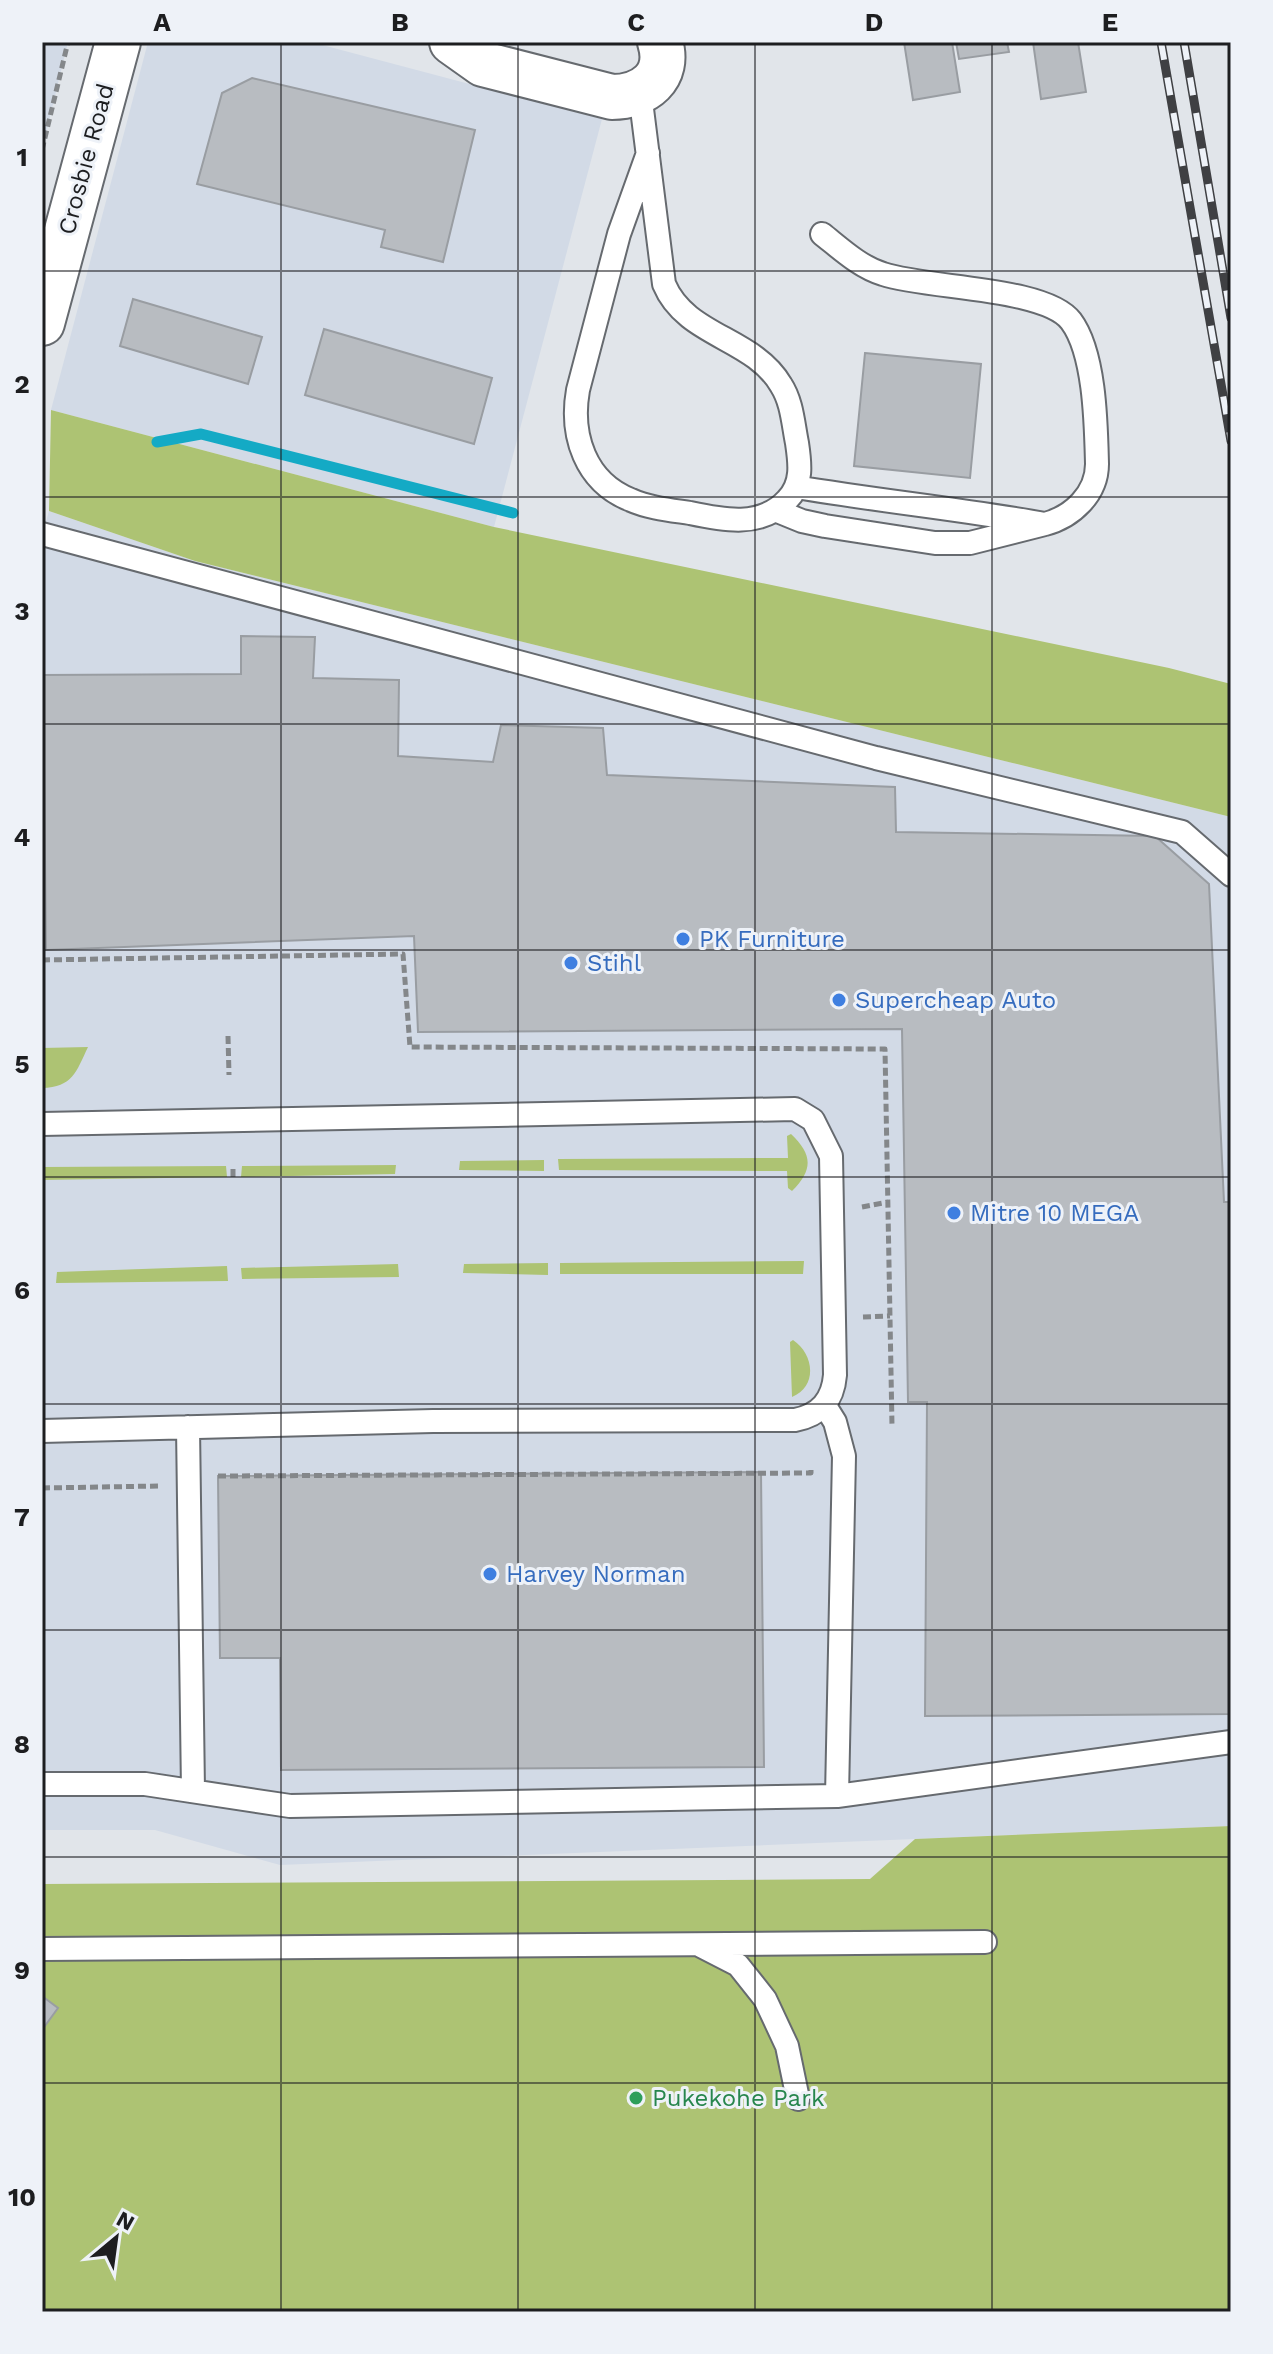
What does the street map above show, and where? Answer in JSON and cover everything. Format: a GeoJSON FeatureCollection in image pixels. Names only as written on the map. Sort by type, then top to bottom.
{"type":"FeatureCollection","features":[{"type":"Feature","properties":{"kind":"street","name":"Crosbie Road"},"geometry":{"type":"LineString","coordinates":[[42,323],[118,42]]}},
{"type":"Feature","properties":{"kind":"street"},"geometry":{"type":"LineString","coordinates":[[452,42],[483,64],[612,97],[630,97],[651,84],[662,65],[660,42]]}},
{"type":"Feature","properties":{"kind":"lane"},"geometry":{"type":"LineString","coordinates":[[640,93],[648,153],[664,284],[669,297],[707,331],[760,360],[781,385],[790,403],[799,461],[796,487],[785,503],[765,516],[733,521],[633,501],[606,485],[586,461],[580,446],[574,411],[578,390],[619,234],[648,153]]}},
{"type":"Feature","properties":{"kind":"lane"},"geometry":{"type":"LineString","coordinates":[[775,510],[825,526],[935,543],[970,543],[1045,524],[1064,516],[1091,490],[1097,467],[1088,357],[1070,319],[1037,300],[917,283],[880,274],[861,264],[822,234]]}},
{"type":"Feature","properties":{"kind":"lane"},"geometry":{"type":"LineString","coordinates":[[796,487],[1045,524]]}},
{"type":"Feature","properties":{"kind":"lane"},"geometry":{"type":"LineString","coordinates":[[42,534],[876,758],[1182,832],[1231,875]]}},
{"type":"Feature","properties":{"kind":"lane"},"geometry":{"type":"LineString","coordinates":[[42,1124],[795,1109],[813,1120],[831,1156],[835,1375],[834,1388],[825,1406],[809,1417],[795,1420],[433,1421],[42,1431]]}},
{"type":"Feature","properties":{"kind":"lane"},"geometry":{"type":"LineString","coordinates":[[825,1406],[835,1422],[844,1456],[837,1796]]}},
{"type":"Feature","properties":{"kind":"lane"},"geometry":{"type":"LineString","coordinates":[[188,1427],[193,1791]]}},
{"type":"Feature","properties":{"kind":"lane"},"geometry":{"type":"LineString","coordinates":[[42,1784],[145,1784],[290,1806],[837,1796],[1231,1742]]}},
{"type":"Feature","properties":{"kind":"lane"},"geometry":{"type":"LineString","coordinates":[[42,1949],[985,1942]]}},
{"type":"Feature","properties":{"kind":"lane"},"geometry":{"type":"LineString","coordinates":[[696,1944],[738,1965],[765,1999],[787,2046],[798,2099]]}},
{"type":"Feature","properties":{"kind":"path"},"geometry":{"type":"LineString","coordinates":[[42,150],[68,42]]}},
{"type":"Feature","properties":{"kind":"path"},"geometry":{"type":"LineString","coordinates":[[42,960],[403,954],[410,1047],[885,1049],[892,1426]]}},
{"type":"Feature","properties":{"kind":"path"},"geometry":{"type":"LineString","coordinates":[[228,1036],[229,1075]]}},
{"type":"Feature","properties":{"kind":"path"},"geometry":{"type":"LineString","coordinates":[[233,1165],[233,1177]]}},
{"type":"Feature","properties":{"kind":"path"},"geometry":{"type":"LineString","coordinates":[[218,1476],[811,1473],[811,1461]]}},
{"type":"Feature","properties":{"kind":"path"},"geometry":{"type":"LineString","coordinates":[[42,1488],[165,1486]]}},
{"type":"Feature","properties":{"kind":"shaded area"},"geometry":{"type":"Polygon","coordinates":[[[42,42],[68,42],[42,150],[42,42]]]}},
{"type":"Feature","properties":{"kind":"shaded area"},"geometry":{"type":"Polygon","coordinates":[[[148,42],[311,42],[602,119],[494,527],[51,410],[148,42]]]}},
{"type":"Feature","properties":{"kind":"shaded area"},"geometry":{"type":"Polygon","coordinates":[[[49,511],[195,561],[1231,817],[1231,1826],[280,1865],[155,1830],[42,1830],[42,536],[49,511]]]}},
{"type":"Feature","properties":{"kind":"green space"},"geometry":{"type":"Polygon","coordinates":[[[51,410],[494,527],[1169,668],[1231,684],[1231,817],[195,561],[49,511],[51,410]]]}},
{"type":"Feature","properties":{"kind":"green space"},"geometry":{"type":"Polygon","coordinates":[[[88,1047],[76,1071],[67,1081],[42,1088],[42,1048],[88,1047]]]}},
{"type":"Feature","properties":{"kind":"green space"},"geometry":{"type":"Polygon","coordinates":[[[791,1134],[803,1148],[808,1162],[804,1176],[792,1191],[788,1188],[787,1171],[559,1170],[558,1159],[788,1158],[787,1136],[791,1134]]]}},
{"type":"Feature","properties":{"kind":"green space"},"geometry":{"type":"Polygon","coordinates":[[[544,1160],[544,1171],[459,1170],[460,1161],[544,1160]]]}},
{"type":"Feature","properties":{"kind":"green space"},"geometry":{"type":"Polygon","coordinates":[[[396,1165],[395,1174],[241,1177],[242,1166],[396,1165]]]}},
{"type":"Feature","properties":{"kind":"green space"},"geometry":{"type":"Polygon","coordinates":[[[226,1166],[227,1177],[42,1180],[42,1167],[226,1166]]]}},
{"type":"Feature","properties":{"kind":"green space"},"geometry":{"type":"Polygon","coordinates":[[[804,1261],[803,1274],[560,1274],[560,1263],[804,1261]]]}},
{"type":"Feature","properties":{"kind":"green space"},"geometry":{"type":"Polygon","coordinates":[[[548,1263],[548,1275],[463,1273],[464,1264],[548,1263]]]}},
{"type":"Feature","properties":{"kind":"green space"},"geometry":{"type":"Polygon","coordinates":[[[398,1264],[399,1277],[242,1279],[241,1268],[398,1264]]]}},
{"type":"Feature","properties":{"kind":"green space"},"geometry":{"type":"Polygon","coordinates":[[[227,1266],[228,1281],[56,1283],[57,1272],[227,1266]]]}},
{"type":"Feature","properties":{"kind":"green space"},"geometry":{"type":"Polygon","coordinates":[[[793,1340],[805,1353],[810,1370],[806,1385],[792,1397],[790,1342],[793,1340]]]}},
{"type":"Feature","properties":{"kind":"green space","name":"Pukekohe Park"},"geometry":{"type":"Polygon","coordinates":[[[1231,1826],[1231,2312],[42,2312],[42,1884],[870,1879],[915,1839],[1231,1826]]]}},
{"type":"Feature","properties":{"kind":"building"},"geometry":{"type":"Polygon","coordinates":[[[904,42],[952,42],[960,92],[913,100],[904,42]]]}},
{"type":"Feature","properties":{"kind":"building"},"geometry":{"type":"Polygon","coordinates":[[[956,42],[1007,42],[1009,52],[959,59],[956,42]]]}},
{"type":"Feature","properties":{"kind":"building"},"geometry":{"type":"Polygon","coordinates":[[[1033,42],[1078,42],[1086,92],[1041,99],[1033,42]]]}},
{"type":"Feature","properties":{"kind":"building"},"geometry":{"type":"Polygon","coordinates":[[[252,78],[475,130],[443,262],[381,247],[385,230],[197,184],[222,93],[252,78]]]}},
{"type":"Feature","properties":{"kind":"building"},"geometry":{"type":"Polygon","coordinates":[[[133,299],[262,337],[248,384],[120,346],[133,299]]]}},
{"type":"Feature","properties":{"kind":"building"},"geometry":{"type":"Polygon","coordinates":[[[324,329],[492,378],[474,444],[305,395],[324,329]]]}},
{"type":"Feature","properties":{"kind":"building"},"geometry":{"type":"Polygon","coordinates":[[[865,353],[981,364],[970,478],[854,466],[865,353]]]}},
{"type":"Feature","properties":{"kind":"building"},"geometry":{"type":"Polygon","coordinates":[[[241,636],[315,637],[313,678],[399,680],[398,756],[493,762],[501,725],[603,728],[607,775],[895,787],[896,832],[1155,836],[1209,884],[1224,1202],[1231,1202],[1231,1714],[925,1716],[927,1402],[908,1402],[902,1029],[418,1032],[414,936],[46,950],[43,675],[241,674],[241,636]]]}},
{"type":"Feature","properties":{"kind":"building","name":"Harvey Norman"},"geometry":{"type":"Polygon","coordinates":[[[761,1472],[764,1767],[281,1770],[280,1658],[220,1658],[218,1476],[761,1472]]]}},
{"type":"Feature","properties":{"kind":"building"},"geometry":{"type":"Polygon","coordinates":[[[42,1996],[58,2008],[42,2030],[42,1996]]]}},
{"type":"Feature","properties":{"kind":"waterway"},"geometry":{"type":"LineString","coordinates":[[157,442],[201,434],[513,513]]}},
{"type":"Feature","properties":{"kind":"railway"},"geometry":{"type":"LineString","coordinates":[[1161,42],[1231,441]]}},
{"type":"Feature","properties":{"kind":"railway"},"geometry":{"type":"LineString","coordinates":[[1184,42],[1231,318]]}},
{"type":"Feature","properties":{"kind":"place","name":"PK Furniture"},"geometry":{"type":"Point","coordinates":[683,939]}},
{"type":"Feature","properties":{"kind":"place","name":"Stihl"},"geometry":{"type":"Point","coordinates":[571,963]}},
{"type":"Feature","properties":{"kind":"place","name":"Supercheap Auto"},"geometry":{"type":"Point","coordinates":[839,1000]}},
{"type":"Feature","properties":{"kind":"place","name":"Mitre 10 MEGA"},"geometry":{"type":"Point","coordinates":[954,1213]}},
{"type":"Feature","properties":{"kind":"place","name":"Harvey Norman"},"geometry":{"type":"Point","coordinates":[490,1574]}},
{"type":"Feature","properties":{"kind":"place","name":"Pukekohe Park"},"geometry":{"type":"Point","coordinates":[636,2098]}}]}
